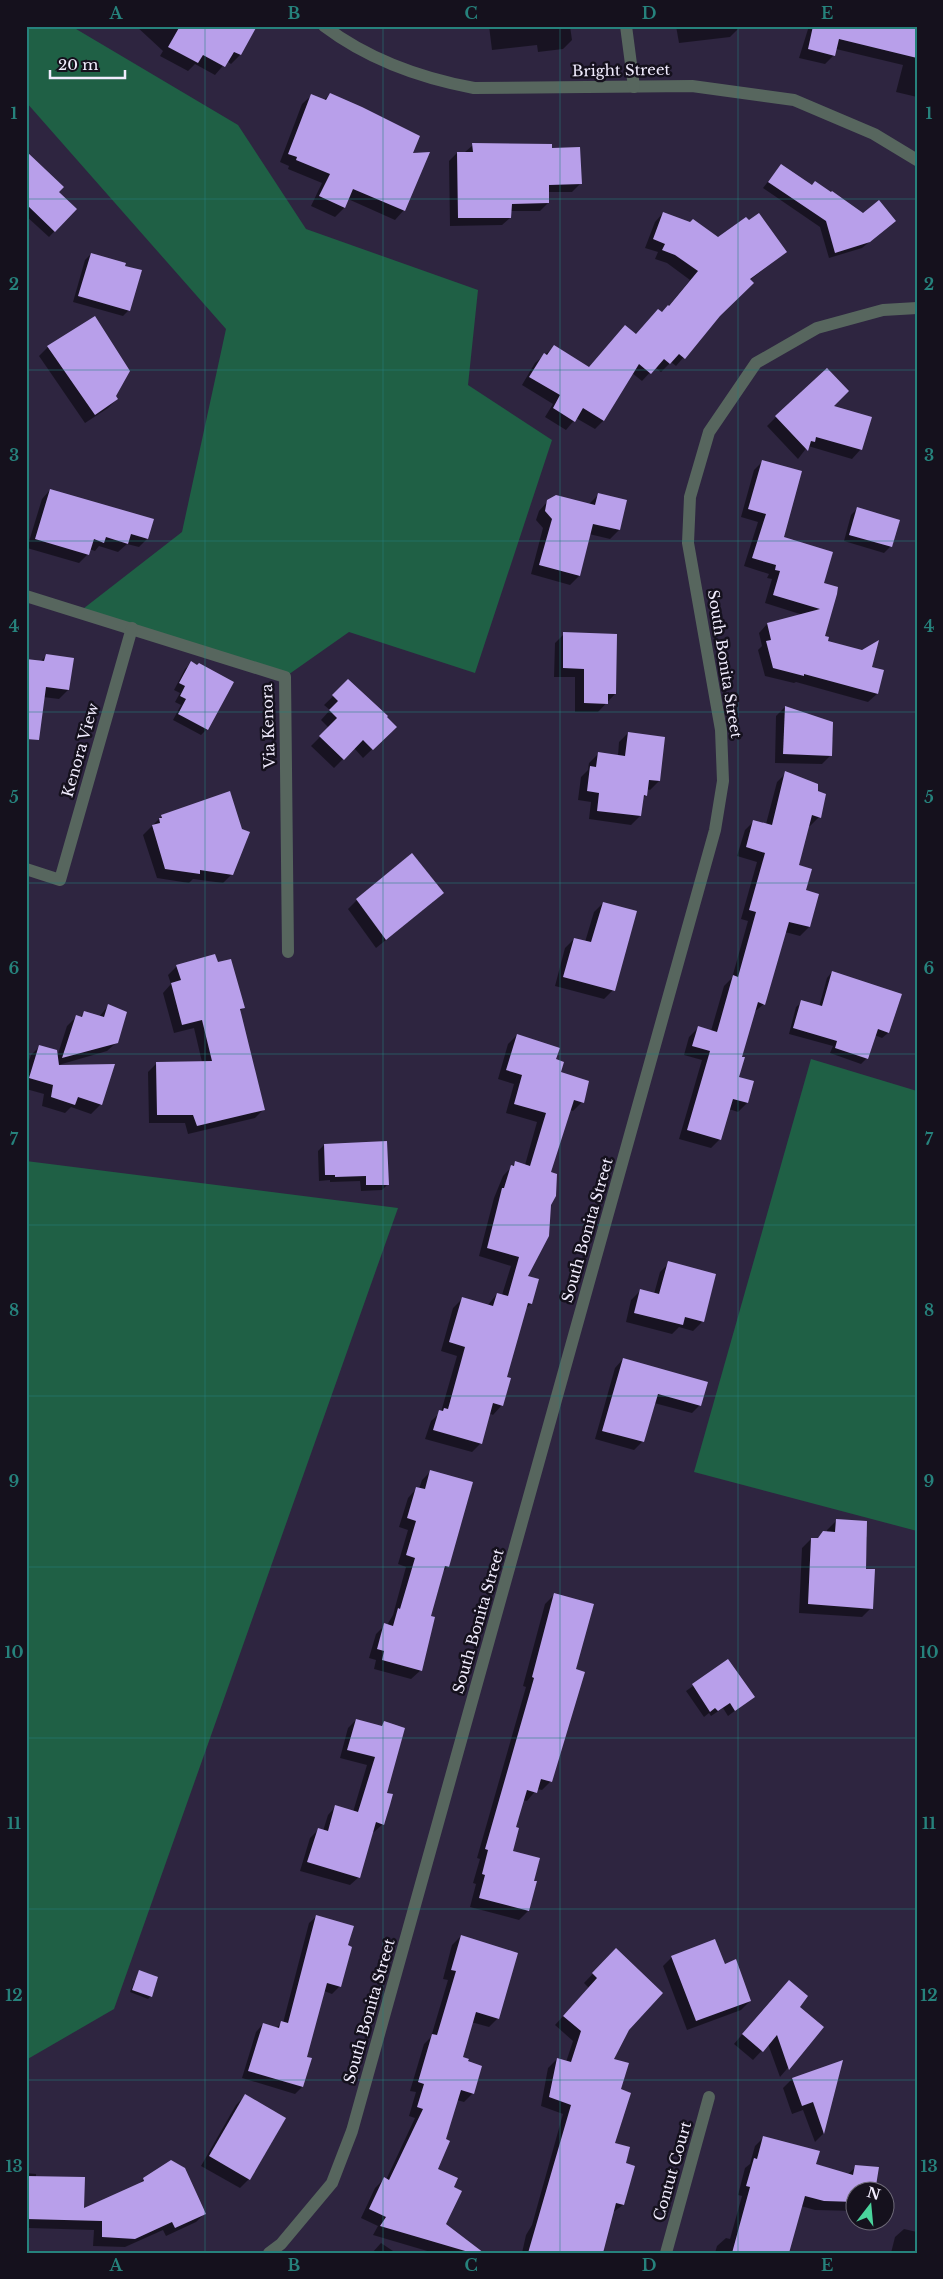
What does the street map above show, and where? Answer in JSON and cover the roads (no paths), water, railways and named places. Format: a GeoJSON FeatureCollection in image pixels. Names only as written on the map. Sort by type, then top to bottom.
{"type":"FeatureCollection","features":[{"type":"Feature","properties":{"kind":"street","name":"Bright Street"},"geometry":{"type":"LineString","coordinates":[[324,26],[355,47],[383,62],[413,74],[474,88],[692,86],[794,100],[874,134],[917,160]]}},
{"type":"Feature","properties":{"kind":"street"},"geometry":{"type":"LineString","coordinates":[[626,26],[634,87]]}},
{"type":"Feature","properties":{"kind":"street","name":"South Bonita Street"},"geometry":{"type":"LineString","coordinates":[[269,2253],[281,2244],[332,2183],[352,2131],[715,830],[723,781],[721,730],[688,543],[690,497],[709,432],[756,363],[817,328],[883,310],[917,308]]}},
{"type":"Feature","properties":{"kind":"street","name":"Via Kenora"},"geometry":{"type":"LineString","coordinates":[[26,596],[285,677],[288,952]]}},
{"type":"Feature","properties":{"kind":"street","name":"Kenora View"},"geometry":{"type":"LineString","coordinates":[[26,869],[60,880],[132,628]]}},
{"type":"Feature","properties":{"kind":"street","name":"Contut Court"},"geometry":{"type":"LineString","coordinates":[[666,2253],[709,2097]]}}]}
